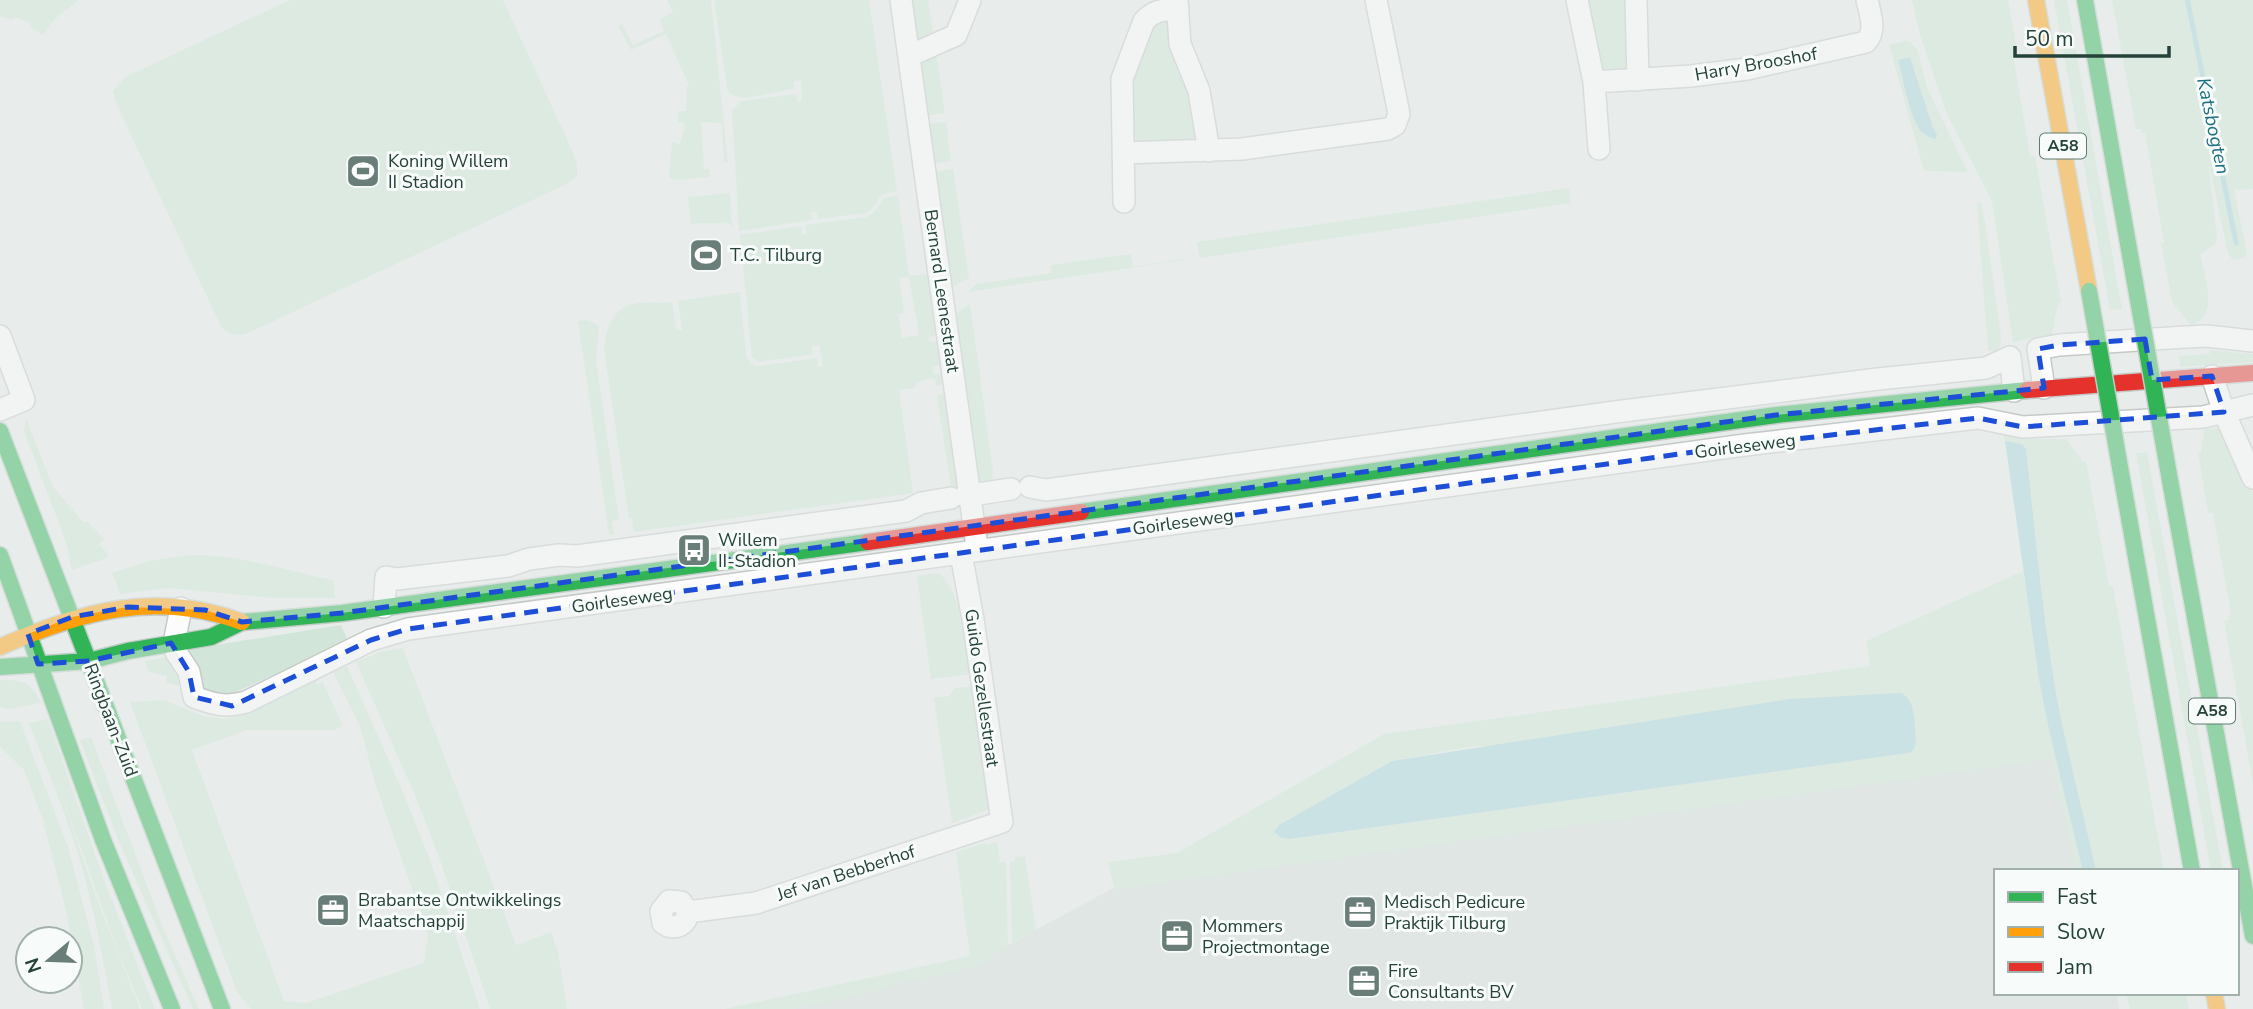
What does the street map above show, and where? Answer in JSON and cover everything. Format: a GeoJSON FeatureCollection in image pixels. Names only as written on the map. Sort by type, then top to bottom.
{"type":"FeatureCollection","features":[{"type":"Feature","properties":{"kind":"main road","name":"A58"},"geometry":{"type":"LineString","coordinates":[[2036,0],[2192,869]]}},
{"type":"Feature","properties":{"kind":"main road","name":"A58"},"geometry":{"type":"LineString","coordinates":[[2085,0],[2253,936]]}},
{"type":"Feature","properties":{"kind":"main road","name":"Goirleseweg"},"geometry":{"type":"LineString","coordinates":[[0,667],[89,661],[211,637],[243,622],[342,613],[543,587],[1776,415],[2044,388],[2253,373]]}},
{"type":"Feature","properties":{"kind":"main road","name":"Ringbaan-Zuid"},"geometry":{"type":"LineString","coordinates":[[0,431],[222,1009]]}},
{"type":"Feature","properties":{"kind":"main road"},"geometry":{"type":"LineString","coordinates":[[0,555],[103,840],[172,1009]]}},
{"type":"Feature","properties":{"kind":"main road","name":"Goirleseweg"},"geometry":{"type":"LineString","coordinates":[[0,647],[72,617],[128,607],[205,610],[243,622]]}},
{"type":"Feature","properties":{"kind":"street","name":"Bernard Leenestraat"},"geometry":{"type":"LineString","coordinates":[[901,0],[962,496],[974,527]]}},
{"type":"Feature","properties":{"kind":"street"},"geometry":{"type":"LineString","coordinates":[[909,56],[956,35],[970,0]]}},
{"type":"Feature","properties":{"kind":"street"},"geometry":{"type":"LineString","coordinates":[[1123,153],[1209,151],[1388,130],[1395,125],[1399,114],[1376,0]]}},
{"type":"Feature","properties":{"kind":"street"},"geometry":{"type":"LineString","coordinates":[[1577,0],[1594,82],[1599,149]]}},
{"type":"Feature","properties":{"kind":"street"},"geometry":{"type":"LineString","coordinates":[[1636,0],[1638,80]]}},
{"type":"Feature","properties":{"kind":"street","name":"Harry Brooshof"},"geometry":{"type":"LineString","coordinates":[[1594,82],[1747,69],[1867,42],[1871,37],[1872,23],[1867,0]]}},
{"type":"Feature","properties":{"kind":"street"},"geometry":{"type":"LineString","coordinates":[[1124,202],[1122,79],[1143,21],[1159,10],[1177,4],[1180,44],[1199,91],[1209,151]]}},
{"type":"Feature","properties":{"kind":"street"},"geometry":{"type":"LineString","coordinates":[[0,336],[24,400],[0,410]]}},
{"type":"Feature","properties":{"kind":"street"},"geometry":{"type":"LineString","coordinates":[[2044,388],[2038,349],[2059,345],[2207,336],[2253,341]]}},
{"type":"Feature","properties":{"kind":"street"},"geometry":{"type":"LineString","coordinates":[[384,607],[386,577],[397,579],[508,566],[540,557],[577,556],[906,511],[921,503],[1020,488],[1046,490],[1088,485],[1615,412],[1986,368],[2010,357],[2014,391]]}},
{"type":"Feature","properties":{"kind":"street"},"geometry":{"type":"LineString","coordinates":[[2212,376],[2224,412],[2253,478]]}},
{"type":"Feature","properties":{"kind":"street","name":"Goirleseweg"},"geometry":{"type":"LineString","coordinates":[[174,643],[176,652],[189,672],[194,696],[217,706],[232,706],[246,702],[388,633],[1745,445],[1978,418],[2023,427],[2203,417],[2250,405]]}},
{"type":"Feature","properties":{"kind":"street"},"geometry":{"type":"LineString","coordinates":[[1088,485],[1096,534]]}},
{"type":"Feature","properties":{"kind":"street"},"geometry":{"type":"LineString","coordinates":[[819,523],[822,548]]}},
{"type":"Feature","properties":{"kind":"street","name":"Guido Gezellestraat"},"geometry":{"type":"LineString","coordinates":[[974,527],[969,553],[973,619],[1002,822]]}},
{"type":"Feature","properties":{"kind":"street"},"geometry":{"type":"LineString","coordinates":[[906,536],[910,561]]}},
{"type":"Feature","properties":{"kind":"street"},"geometry":{"type":"LineString","coordinates":[[540,557],[543,587]]}},
{"type":"Feature","properties":{"kind":"street"},"geometry":{"type":"LineString","coordinates":[[174,643],[181,608]]}},
{"type":"Feature","properties":{"kind":"street","name":"Jef van Bebberhof"},"geometry":{"type":"LineString","coordinates":[[688,912],[756,903],[1002,822]]}},
{"type":"Feature","properties":{"kind":"highlighted area"},"geometry":{"type":"Polygon","coordinates":[[[2145,339],[2152,380],[2212,376],[2224,412],[2023,427],[1978,418],[1745,445],[408,629],[371,640],[232,706],[194,697],[189,672],[171,643],[89,661],[38,664],[28,634],[72,617],[128,607],[205,610],[242,622],[342,613],[1776,415],[2044,388],[2038,349],[2059,345],[2145,339]]]}},
{"type":"Feature","properties":{"kind":"shaded area"},"geometry":{"type":"Polygon","coordinates":[[[2063,741],[2090,869],[1994,869],[1994,995],[2116,995],[2119,1009],[776,1009],[971,965],[1119,885],[2063,741]]]}},
{"type":"Feature","properties":{"kind":"green space"},"geometry":{"type":"Polygon","coordinates":[[[0,0],[79,0],[55,19],[43,35],[30,27],[31,23],[14,17],[13,20],[0,16],[0,0]]]}},
{"type":"Feature","properties":{"kind":"green space","name":"Koning Willem II Stadion"},"geometry":{"type":"Polygon","coordinates":[[[290,0],[503,0],[577,163],[577,176],[569,183],[246,334],[234,334],[224,329],[219,322],[116,103],[113,91],[125,77],[290,0]]]}},
{"type":"Feature","properties":{"kind":"green space"},"geometry":{"type":"Polygon","coordinates":[[[667,0],[711,0],[728,163],[724,163],[722,123],[701,122],[704,169],[709,169],[710,177],[677,180],[669,178],[672,142],[680,144],[685,124],[678,122],[678,111],[686,111],[689,85],[666,34],[631,50],[618,26],[622,24],[633,45],[664,31],[660,19],[673,12],[667,0]]]}},
{"type":"Feature","properties":{"kind":"green space"},"geometry":{"type":"Polygon","coordinates":[[[714,0],[869,0],[897,191],[882,194],[871,210],[865,213],[818,219],[816,211],[811,212],[812,220],[739,231],[732,110],[742,101],[796,94],[797,101],[802,101],[801,80],[794,81],[794,89],[764,95],[740,97],[730,94],[714,0]]]}},
{"type":"Feature","properties":{"kind":"green space"},"geometry":{"type":"Polygon","coordinates":[[[909,0],[928,0],[934,39],[916,46],[909,0]]]}},
{"type":"Feature","properties":{"kind":"green space"},"geometry":{"type":"Polygon","coordinates":[[[1588,0],[1628,0],[1630,62],[1625,70],[1605,72],[1599,64],[1588,0]]]}},
{"type":"Feature","properties":{"kind":"green space"},"geometry":{"type":"Polygon","coordinates":[[[1912,0],[2008,0],[2017,49],[2017,54],[2013,55],[2030,156],[2035,156],[2063,313],[2061,303],[2058,303],[2052,334],[2013,342],[1992,201],[1946,112],[1920,35],[1912,0]]]}},
{"type":"Feature","properties":{"kind":"green space"},"geometry":{"type":"Polygon","coordinates":[[[2054,0],[2067,0],[2122,309],[2110,310],[2054,0]]]}},
{"type":"Feature","properties":{"kind":"green space"},"geometry":{"type":"Polygon","coordinates":[[[2112,0],[2185,0],[2236,246],[2239,244],[2190,0],[2253,0],[2253,189],[2234,190],[2247,253],[2244,258],[2233,260],[2228,254],[2208,159],[2217,238],[2215,244],[2200,254],[2207,284],[2208,304],[2206,313],[2191,325],[2172,302],[2145,133],[2136,129],[2112,0]]]}},
{"type":"Feature","properties":{"kind":"green space"},"geometry":{"type":"Polygon","coordinates":[[[1155,21],[1169,22],[1189,85],[1197,135],[1191,141],[1143,143],[1136,139],[1131,129],[1130,86],[1155,21]]]}},
{"type":"Feature","properties":{"kind":"green space"},"geometry":{"type":"Polygon","coordinates":[[[1905,41],[1917,49],[1928,90],[1968,172],[1924,171],[1889,45],[1905,41]],[[1910,57],[1898,60],[1918,127],[1933,128],[1910,57]]]}},
{"type":"Feature","properties":{"kind":"green space"},"geometry":{"type":"Polygon","coordinates":[[[936,52],[945,113],[926,116],[917,59],[936,52]]]}},
{"type":"Feature","properties":{"kind":"green space"},"geometry":{"type":"Polygon","coordinates":[[[946,122],[951,161],[932,164],[927,124],[946,122]]]}},
{"type":"Feature","properties":{"kind":"green space"},"geometry":{"type":"Polygon","coordinates":[[[953,169],[969,278],[950,288],[934,172],[953,169]]]}},
{"type":"Feature","properties":{"kind":"green space"},"geometry":{"type":"Polygon","coordinates":[[[1569,188],[1571,203],[1200,258],[1197,242],[1569,188]]]}},
{"type":"Feature","properties":{"kind":"green space"},"geometry":{"type":"Polygon","coordinates":[[[730,193],[732,228],[728,222],[691,224],[688,197],[730,193]]]}},
{"type":"Feature","properties":{"kind":"green space"},"geometry":{"type":"Polygon","coordinates":[[[898,195],[909,276],[928,274],[937,335],[928,337],[930,342],[937,341],[941,365],[933,366],[934,374],[942,373],[944,385],[936,386],[935,379],[929,378],[916,383],[915,388],[899,390],[913,493],[634,532],[632,518],[629,518],[605,356],[606,335],[615,316],[630,305],[672,302],[676,330],[682,330],[678,301],[740,292],[746,356],[750,363],[758,366],[817,358],[818,367],[823,366],[819,345],[812,346],[813,354],[759,362],[752,357],[740,235],[801,226],[802,235],[807,234],[806,225],[866,217],[873,213],[884,198],[898,195]],[[909,277],[899,278],[904,313],[898,314],[902,338],[919,335],[909,277]]]}},
{"type":"Feature","properties":{"kind":"green space"},"geometry":{"type":"Polygon","coordinates":[[[1977,203],[1981,203],[1985,221],[2001,337],[1999,351],[1988,351],[1977,203]]]}},
{"type":"Feature","properties":{"kind":"green space"},"geometry":{"type":"Polygon","coordinates":[[[1131,254],[1133,267],[1184,260],[968,292],[976,284],[1051,273],[1051,265],[1131,254]]]}},
{"type":"Feature","properties":{"kind":"green space"},"geometry":{"type":"Polygon","coordinates":[[[970,304],[993,471],[992,481],[978,483],[954,315],[970,304]]]}},
{"type":"Feature","properties":{"kind":"green space"},"geometry":{"type":"Polygon","coordinates":[[[588,320],[599,326],[596,361],[619,520],[612,521],[614,534],[609,535],[578,321],[588,320]]]}},
{"type":"Feature","properties":{"kind":"green space"},"geometry":{"type":"Polygon","coordinates":[[[2210,350],[2253,354],[2253,362],[2180,367],[2179,356],[2209,354],[2210,350]]]}},
{"type":"Feature","properties":{"kind":"green space"},"geometry":{"type":"Polygon","coordinates":[[[945,393],[958,487],[951,488],[937,395],[945,393]]]}},
{"type":"Feature","properties":{"kind":"green space"},"geometry":{"type":"Polygon","coordinates":[[[26,418],[53,487],[84,523],[87,521],[104,539],[99,544],[108,554],[107,558],[72,570],[66,542],[24,431],[26,418]]]}},
{"type":"Feature","properties":{"kind":"green space"},"geometry":{"type":"Polygon","coordinates":[[[2223,428],[2253,493],[2253,784],[2224,621],[2229,620],[2228,616],[2231,614],[2213,513],[2208,513],[2198,453],[2201,453],[2204,429],[2223,428]]]}},
{"type":"Feature","properties":{"kind":"green space"},"geometry":{"type":"Polygon","coordinates":[[[2004,435],[2066,439],[2083,462],[2086,461],[2109,586],[2113,586],[2164,869],[2096,869],[2066,743],[2050,656],[2026,449],[2022,444],[2005,441],[2004,435]]]}},
{"type":"Feature","properties":{"kind":"green space"},"geometry":{"type":"Polygon","coordinates":[[[2147,452],[2223,869],[2211,869],[2136,453],[2147,452]]]}},
{"type":"Feature","properties":{"kind":"green space"},"geometry":{"type":"Polygon","coordinates":[[[191,555],[228,557],[333,580],[335,598],[273,598],[168,588],[120,594],[112,573],[149,561],[191,555]]]}},
{"type":"Feature","properties":{"kind":"green space"},"geometry":{"type":"Polygon","coordinates":[[[2023,571],[2049,730],[2083,869],[2077,869],[2051,759],[1115,891],[1108,862],[1177,853],[1384,734],[1870,666],[1866,641],[2023,571]],[[1475,746],[1392,761],[1279,825],[1274,832],[1281,838],[1290,839],[1909,753],[1475,746]]]}},
{"type":"Feature","properties":{"kind":"green space"},"geometry":{"type":"Polygon","coordinates":[[[939,573],[947,582],[958,606],[967,635],[974,674],[931,679],[917,576],[939,573]]]}},
{"type":"Feature","properties":{"kind":"green space"},"geometry":{"type":"Polygon","coordinates":[[[341,625],[348,641],[227,696],[208,693],[202,689],[185,650],[341,625]]]}},
{"type":"Feature","properties":{"kind":"green space"},"geometry":{"type":"Polygon","coordinates":[[[403,648],[516,945],[551,932],[558,952],[567,1009],[490,1009],[439,857],[356,662],[380,652],[403,648]]]}},
{"type":"Feature","properties":{"kind":"green space"},"geometry":{"type":"Polygon","coordinates":[[[167,657],[180,674],[183,686],[166,683],[167,676],[148,672],[145,661],[167,657]]]}},
{"type":"Feature","properties":{"kind":"green space"},"geometry":{"type":"Polygon","coordinates":[[[347,666],[430,860],[480,1009],[251,1009],[237,992],[130,702],[164,700],[203,716],[225,719],[240,715],[319,679],[316,682],[318,684],[322,682],[321,678],[343,726],[335,730],[247,730],[192,750],[284,1001],[306,1003],[424,963],[428,934],[375,783],[360,726],[333,672],[347,666]]]}},
{"type":"Feature","properties":{"kind":"green space"},"geometry":{"type":"Polygon","coordinates":[[[0,680],[25,683],[34,690],[41,703],[10,709],[0,707],[0,680]]]}},
{"type":"Feature","properties":{"kind":"green space"},"geometry":{"type":"Polygon","coordinates":[[[976,686],[993,808],[952,823],[934,698],[949,696],[955,688],[976,686]]]}},
{"type":"Feature","properties":{"kind":"green space"},"geometry":{"type":"Polygon","coordinates":[[[48,719],[104,880],[155,1009],[142,1009],[117,949],[57,782],[95,894],[140,1009],[112,1009],[94,915],[80,860],[29,723],[48,719]]]}},
{"type":"Feature","properties":{"kind":"green space"},"geometry":{"type":"Polygon","coordinates":[[[20,721],[68,847],[94,946],[104,1009],[84,1009],[81,995],[84,995],[84,925],[69,925],[43,820],[24,770],[0,747],[0,722],[20,721]]]}},
{"type":"Feature","properties":{"kind":"green space"},"geometry":{"type":"Polygon","coordinates":[[[91,737],[162,925],[199,1009],[193,1009],[119,842],[80,740],[91,737]]]}},
{"type":"Feature","properties":{"kind":"green space"},"geometry":{"type":"Polygon","coordinates":[[[997,842],[1000,862],[1006,862],[1008,947],[972,968],[894,984],[859,995],[791,1009],[725,1009],[970,956],[956,852],[997,842]]]}},
{"type":"Feature","properties":{"kind":"green space"},"geometry":{"type":"Polygon","coordinates":[[[1025,856],[1036,930],[1016,940],[1012,945],[1010,862],[1015,861],[1015,857],[1025,856]]]}},
{"type":"Feature","properties":{"kind":"green space"},"geometry":{"type":"Polygon","coordinates":[[[2126,995],[2186,995],[2189,1009],[2130,1009],[2126,995]]]}},
{"type":"Feature","properties":{"kind":"water","name":"Katsbogten"},"geometry":{"type":"Polygon","coordinates":[[[2185,0],[2190,0],[2239,244],[2237,246],[2234,245],[2185,0]]]}},
{"type":"Feature","properties":{"kind":"water"},"geometry":{"type":"Polygon","coordinates":[[[1910,57],[1937,135],[1936,139],[1921,132],[1911,111],[1898,60],[1910,57]]]}},
{"type":"Feature","properties":{"kind":"water"},"geometry":{"type":"Polygon","coordinates":[[[2005,441],[2022,444],[2026,449],[2056,693],[2096,869],[2083,869],[2039,679],[2005,441]]]}},
{"type":"Feature","properties":{"kind":"water"},"geometry":{"type":"Polygon","coordinates":[[[1901,693],[1910,701],[1914,715],[1916,743],[1909,753],[1290,839],[1281,838],[1274,832],[1279,825],[1392,761],[1789,699],[1901,693]]]}},
{"type":"Feature","properties":{"kind":"traffic: fast"},"geometry":{"type":"LineString","coordinates":[[2085,0],[2135,283]]}},
{"type":"Feature","properties":{"kind":"traffic: fast"},"geometry":{"type":"LineString","coordinates":[[2135,283],[2171,486]]}},
{"type":"Feature","properties":{"kind":"traffic: fast"},"geometry":{"type":"LineString","coordinates":[[2089,291],[2124,490]]}},
{"type":"Feature","properties":{"kind":"traffic: fast"},"geometry":{"type":"LineString","coordinates":[[1081,512],[1776,415],[2027,390]]}},
{"type":"Feature","properties":{"kind":"traffic: fast"},"geometry":{"type":"LineString","coordinates":[[0,431],[222,1009]]}},
{"type":"Feature","properties":{"kind":"traffic: fast"},"geometry":{"type":"LineString","coordinates":[[2171,486],[2253,936]]}},
{"type":"Feature","properties":{"kind":"traffic: fast"},"geometry":{"type":"LineString","coordinates":[[2124,490],[2192,869]]}},
{"type":"Feature","properties":{"kind":"traffic: fast"},"geometry":{"type":"LineString","coordinates":[[0,667],[89,661],[128,651],[211,637],[242,622],[342,613],[868,542]]}},
{"type":"Feature","properties":{"kind":"traffic: fast"},"geometry":{"type":"LineString","coordinates":[[0,555],[103,840],[172,1009]]}},
{"type":"Feature","properties":{"kind":"traffic: slow"},"geometry":{"type":"LineString","coordinates":[[2036,0],[2089,291]]}},
{"type":"Feature","properties":{"kind":"traffic: slow"},"geometry":{"type":"LineString","coordinates":[[0,647],[60,623],[119,609],[179,607],[210,612],[242,622]]}},
{"type":"Feature","properties":{"kind":"traffic: slow"},"geometry":{"type":"LineString","coordinates":[[2214,995],[2217,1009]]}},
{"type":"Feature","properties":{"kind":"traffic: jam"},"geometry":{"type":"LineString","coordinates":[[2027,390],[2253,373]]}},
{"type":"Feature","properties":{"kind":"traffic: jam"},"geometry":{"type":"LineString","coordinates":[[868,542],[1081,512]]}},
{"type":"Feature","properties":{"kind":"place","name":"Koning Willem II Stadion"},"geometry":{"type":"Point","coordinates":[363,171]}},
{"type":"Feature","properties":{"kind":"place","name":"T.C. Tilburg"},"geometry":{"type":"Point","coordinates":[706,255]}},
{"type":"Feature","properties":{"kind":"place","name":"Willem II-Stadion"},"geometry":{"type":"Point","coordinates":[694,550]}},
{"type":"Feature","properties":{"kind":"place","name":"Brabantse Ontwikkelings Maatschappij"},"geometry":{"type":"Point","coordinates":[333,910]}},
{"type":"Feature","properties":{"kind":"place","name":"Medisch Pedicure Praktijk Tilburg"},"geometry":{"type":"Point","coordinates":[1360,912]}},
{"type":"Feature","properties":{"kind":"place","name":"Mommers Projectmontage"},"geometry":{"type":"Point","coordinates":[1177,936]}},
{"type":"Feature","properties":{"kind":"place","name":"Fire Consultants BV"},"geometry":{"type":"Point","coordinates":[1364,981]}}]}
